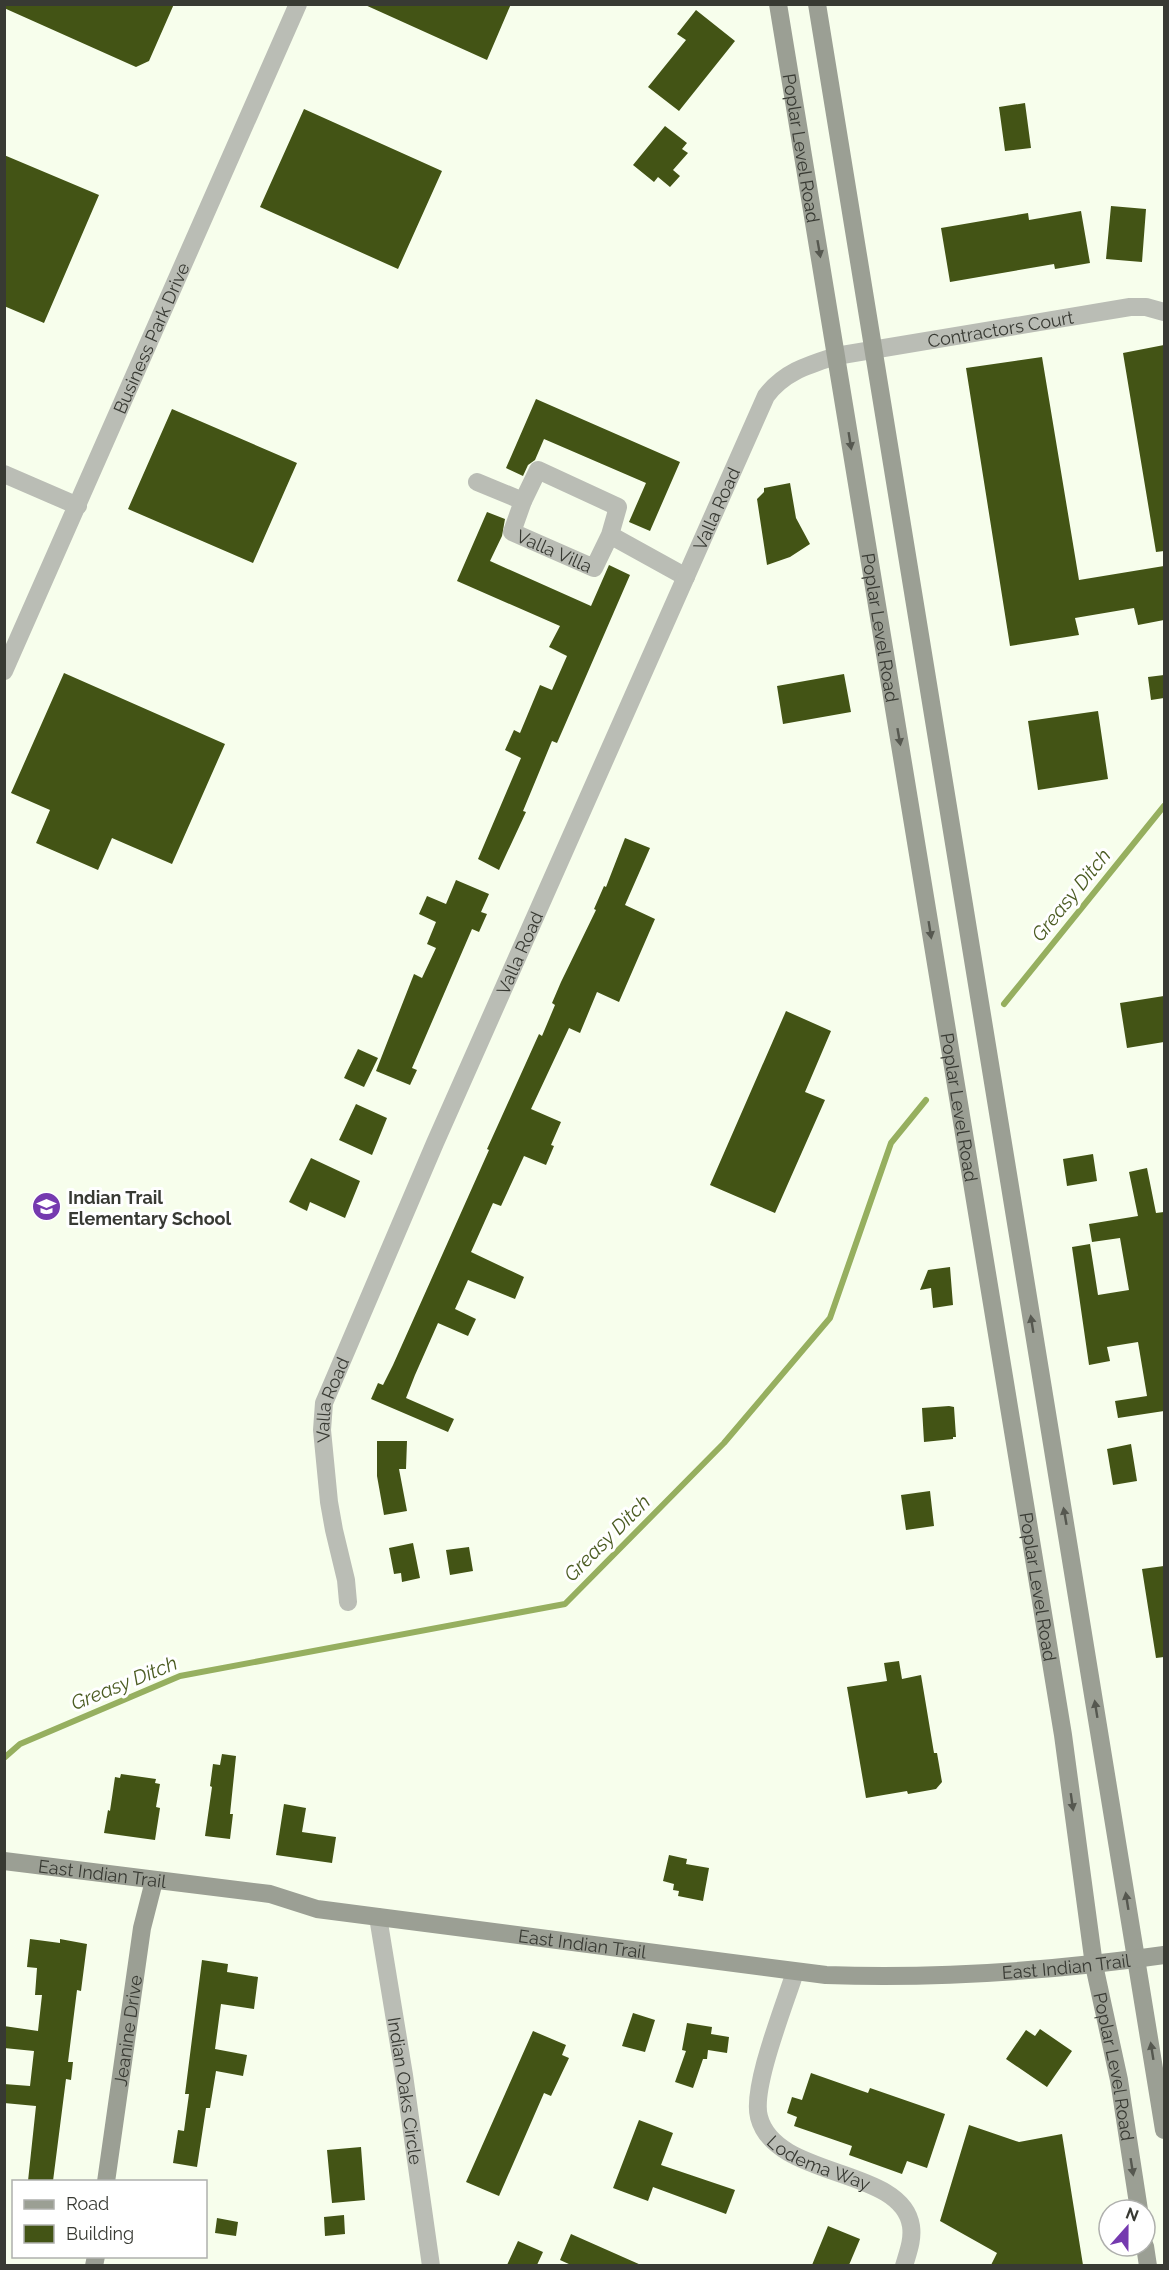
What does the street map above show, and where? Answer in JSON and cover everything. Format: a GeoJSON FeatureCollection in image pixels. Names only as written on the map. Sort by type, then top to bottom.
{"type":"FeatureCollection","features":[{"type":"Feature","properties":{"kind":"main road","name":"Poplar Level Road"},"geometry":{"type":"LineString","coordinates":[[778,4],[1063,1735],[1094,1965],[1119,2080],[1137,2198]]}},
{"type":"Feature","properties":{"kind":"main road","name":"Poplar Level Road"},"geometry":{"type":"LineString","coordinates":[[817,4],[1164,2130]]}},
{"type":"Feature","properties":{"kind":"main road","name":"East Indian Trail"},"geometry":{"type":"LineString","coordinates":[[4,1861],[270,1894],[317,1909],[795,1972],[883,1977],[973,1974],[1094,1965],[1164,1955]]}},
{"type":"Feature","properties":{"kind":"main road","name":"Jeanine Drive"},"geometry":{"type":"LineString","coordinates":[[106,2180],[142,1928],[154,1881]]}},
{"type":"Feature","properties":{"kind":"street","name":"Business Park Drive"},"geometry":{"type":"LineString","coordinates":[[4,671],[298,4]]}},
{"type":"Feature","properties":{"kind":"street","name":"Contractors Court"},"geometry":{"type":"LineString","coordinates":[[836,357],[1130,307],[1164,312]]}},
{"type":"Feature","properties":{"kind":"street","name":"Valla Road"},"geometry":{"type":"LineString","coordinates":[[348,1602],[346,1580],[329,1502],[322,1430],[324,1403],[426,1165],[766,396],[776,383],[786,376],[808,365],[836,357]]}},
{"type":"Feature","properties":{"kind":"street","name":"Valla Villa"},"geometry":{"type":"LineString","coordinates":[[538,470],[618,507],[610,535],[594,568],[512,532],[523,501],[538,470]]}},
{"type":"Feature","properties":{"kind":"street"},"geometry":{"type":"LineString","coordinates":[[4,474],[78,506]]}},
{"type":"Feature","properties":{"kind":"street","name":"Valla Villa"},"geometry":{"type":"LineString","coordinates":[[477,482],[523,501]]}},
{"type":"Feature","properties":{"kind":"street","name":"Valla Villa"},"geometry":{"type":"LineString","coordinates":[[610,535],[686,577]]}},
{"type":"Feature","properties":{"kind":"street","name":"Indian Oaks Circle"},"geometry":{"type":"LineString","coordinates":[[378,1917],[404,2075],[431,2265]]}},
{"type":"Feature","properties":{"kind":"street","name":"Lodema Way"},"geometry":{"type":"LineString","coordinates":[[795,1972],[763,2071],[757,2099],[759,2117],[765,2132],[772,2141],[788,2153],[874,2187],[901,2205],[911,2226],[912,2242],[904,2265]]}},
{"type":"Feature","properties":{"kind":"building"},"geometry":{"type":"Polygon","coordinates":[[[4,4],[174,4],[149,61],[136,67],[4,8],[4,4]]]}},
{"type":"Feature","properties":{"kind":"building"},"geometry":{"type":"Polygon","coordinates":[[[363,4],[511,4],[487,60],[363,4]]]}},
{"type":"Feature","properties":{"kind":"building"},"geometry":{"type":"Polygon","coordinates":[[[696,10],[735,41],[679,111],[648,87],[686,40],[677,34],[696,10]]]}},
{"type":"Feature","properties":{"kind":"building"},"geometry":{"type":"Polygon","coordinates":[[[1025,103],[1031,148],[1005,151],[999,107],[1025,103]]]}},
{"type":"Feature","properties":{"kind":"building"},"geometry":{"type":"Polygon","coordinates":[[[304,109],[442,171],[398,269],[260,207],[304,109]]]}},
{"type":"Feature","properties":{"kind":"building"},"geometry":{"type":"Polygon","coordinates":[[[665,126],[687,143],[682,149],[688,153],[673,170],[680,176],[670,187],[658,177],[654,182],[633,165],[665,126]]]}},
{"type":"Feature","properties":{"kind":"building"},"geometry":{"type":"Polygon","coordinates":[[[4,155],[99,195],[44,323],[4,306],[4,155]]]}},
{"type":"Feature","properties":{"kind":"building"},"geometry":{"type":"Polygon","coordinates":[[[1111,206],[1146,209],[1142,262],[1106,259],[1111,206]]]}},
{"type":"Feature","properties":{"kind":"building"},"geometry":{"type":"Polygon","coordinates":[[[1081,211],[1090,263],[1055,269],[1054,264],[950,282],[941,228],[1028,213],[1029,220],[1081,211]]]}},
{"type":"Feature","properties":{"kind":"building"},"geometry":{"type":"Polygon","coordinates":[[[1164,345],[1164,551],[1156,552],[1123,353],[1164,345]]]}},
{"type":"Feature","properties":{"kind":"building"},"geometry":{"type":"Polygon","coordinates":[[[1042,357],[1079,580],[1164,566],[1164,620],[1138,625],[1134,608],[1075,618],[1079,635],[1010,646],[966,368],[1042,357]]]}},
{"type":"Feature","properties":{"kind":"building"},"geometry":{"type":"Polygon","coordinates":[[[536,399],[680,462],[650,531],[629,522],[646,483],[544,439],[535,460],[528,465],[523,476],[506,468],[536,399]]]}},
{"type":"Feature","properties":{"kind":"building"},"geometry":{"type":"Polygon","coordinates":[[[172,409],[297,463],[253,563],[128,509],[172,409]]]}},
{"type":"Feature","properties":{"kind":"building"},"geometry":{"type":"Polygon","coordinates":[[[790,483],[796,518],[810,544],[790,557],[767,565],[757,499],[764,492],[764,488],[790,483]]]}},
{"type":"Feature","properties":{"kind":"building"},"geometry":{"type":"Polygon","coordinates":[[[487,512],[505,519],[502,536],[490,561],[591,606],[609,565],[630,575],[557,743],[552,741],[523,811],[526,812],[499,870],[478,859],[521,758],[505,750],[514,730],[520,733],[540,685],[552,690],[567,656],[549,647],[560,626],[457,581],[487,512]]]}},
{"type":"Feature","properties":{"kind":"building"},"geometry":{"type":"Polygon","coordinates":[[[64,673],[225,744],[172,864],[112,838],[98,870],[36,843],[50,810],[11,793],[64,673]]]}},
{"type":"Feature","properties":{"kind":"building"},"geometry":{"type":"Polygon","coordinates":[[[844,674],[851,712],[783,724],[777,686],[844,674]]]}},
{"type":"Feature","properties":{"kind":"building"},"geometry":{"type":"Polygon","coordinates":[[[1164,675],[1164,698],[1151,700],[1148,677],[1164,675]]]}},
{"type":"Feature","properties":{"kind":"building"},"geometry":{"type":"Polygon","coordinates":[[[1098,711],[1108,779],[1038,790],[1028,721],[1098,711]]]}},
{"type":"Feature","properties":{"kind":"building"},"geometry":{"type":"Polygon","coordinates":[[[625,838],[650,848],[625,905],[655,919],[619,1002],[597,992],[580,1033],[569,1028],[531,1109],[561,1122],[551,1145],[554,1146],[546,1165],[524,1156],[501,1206],[493,1203],[471,1252],[524,1277],[515,1299],[468,1280],[455,1309],[476,1319],[468,1336],[438,1323],[415,1375],[406,1398],[454,1419],[448,1432],[371,1399],[378,1383],[383,1385],[393,1365],[539,1034],[542,1036],[555,1005],[552,1003],[596,910],[594,909],[604,886],[606,887],[625,838]]]}},
{"type":"Feature","properties":{"kind":"building"},"geometry":{"type":"Polygon","coordinates":[[[456,880],[489,894],[481,912],[487,914],[479,932],[472,929],[412,1068],[417,1070],[410,1085],[376,1071],[414,974],[422,978],[436,948],[427,944],[436,922],[419,914],[427,896],[446,904],[456,880]]]}},
{"type":"Feature","properties":{"kind":"building"},"geometry":{"type":"Polygon","coordinates":[[[1164,996],[1164,1042],[1127,1048],[1120,1003],[1164,996]]]}},
{"type":"Feature","properties":{"kind":"building"},"geometry":{"type":"Polygon","coordinates":[[[786,1011],[831,1031],[805,1092],[825,1100],[775,1213],[710,1185],[786,1011]]]}},
{"type":"Feature","properties":{"kind":"building"},"geometry":{"type":"Polygon","coordinates":[[[358,1049],[378,1058],[364,1087],[344,1078],[358,1049]]]}},
{"type":"Feature","properties":{"kind":"building"},"geometry":{"type":"Polygon","coordinates":[[[356,1104],[387,1118],[372,1155],[339,1140],[356,1104]]]}},
{"type":"Feature","properties":{"kind":"building"},"geometry":{"type":"Polygon","coordinates":[[[1093,1154],[1097,1181],[1067,1186],[1063,1159],[1093,1154]]]}},
{"type":"Feature","properties":{"kind":"building"},"geometry":{"type":"Polygon","coordinates":[[[311,1158],[360,1181],[345,1218],[310,1202],[307,1211],[289,1202],[311,1158]]]}},
{"type":"Feature","properties":{"kind":"building"},"geometry":{"type":"Polygon","coordinates":[[[1147,1168],[1156,1213],[1164,1212],[1164,1411],[1118,1418],[1115,1401],[1147,1396],[1138,1342],[1107,1347],[1110,1361],[1089,1365],[1072,1247],[1090,1244],[1098,1295],[1129,1290],[1120,1238],[1092,1242],[1089,1224],[1138,1216],[1129,1172],[1147,1168]]]}},
{"type":"Feature","properties":{"kind":"building"},"geometry":{"type":"Polygon","coordinates":[[[950,1267],[953,1305],[933,1308],[931,1288],[920,1290],[928,1270],[950,1267]]]}},
{"type":"Feature","properties":{"kind":"building"},"geometry":{"type":"Polygon","coordinates":[[[954,1407],[956,1437],[924,1442],[922,1408],[954,1407]]]}},
{"type":"Feature","properties":{"kind":"building"},"geometry":{"type":"Polygon","coordinates":[[[377,1441],[407,1441],[406,1469],[399,1469],[407,1511],[384,1515],[377,1476],[377,1441]]]}},
{"type":"Feature","properties":{"kind":"building"},"geometry":{"type":"Polygon","coordinates":[[[1131,1444],[1137,1481],[1113,1485],[1107,1449],[1131,1444]]]}},
{"type":"Feature","properties":{"kind":"building"},"geometry":{"type":"Polygon","coordinates":[[[930,1491],[934,1526],[906,1530],[901,1495],[930,1491]]]}},
{"type":"Feature","properties":{"kind":"building"},"geometry":{"type":"Polygon","coordinates":[[[413,1543],[420,1578],[402,1582],[401,1573],[394,1574],[389,1548],[413,1543]]]}},
{"type":"Feature","properties":{"kind":"building"},"geometry":{"type":"Polygon","coordinates":[[[469,1547],[473,1571],[450,1575],[446,1550],[469,1547]]]}},
{"type":"Feature","properties":{"kind":"building"},"geometry":{"type":"Polygon","coordinates":[[[1164,1566],[1164,1657],[1156,1658],[1142,1569],[1164,1566]]]}},
{"type":"Feature","properties":{"kind":"building"},"geometry":{"type":"Polygon","coordinates":[[[899,1661],[902,1679],[921,1675],[934,1753],[937,1753],[942,1782],[936,1789],[866,1798],[847,1687],[887,1681],[884,1663],[899,1661]]]}},
{"type":"Feature","properties":{"kind":"building"},"geometry":{"type":"Polygon","coordinates":[[[222,1754],[236,1756],[230,1814],[233,1814],[230,1839],[205,1836],[213,1764],[220,1765],[222,1754]]]}},
{"type":"Feature","properties":{"kind":"building"},"geometry":{"type":"Polygon","coordinates":[[[121,1774],[156,1779],[155,1783],[160,1784],[156,1807],[160,1808],[155,1840],[104,1833],[115,1777],[120,1778],[121,1774]]]}},
{"type":"Feature","properties":{"kind":"building"},"geometry":{"type":"Polygon","coordinates":[[[284,1804],[306,1808],[302,1832],[336,1837],[332,1863],[276,1855],[284,1804]]]}},
{"type":"Feature","properties":{"kind":"building"},"geometry":{"type":"Polygon","coordinates":[[[669,1855],[687,1859],[686,1864],[709,1868],[703,1901],[678,1896],[679,1891],[673,1890],[674,1884],[663,1881],[669,1855]]]}},
{"type":"Feature","properties":{"kind":"building"},"geometry":{"type":"Polygon","coordinates":[[[30,1939],[60,1943],[60,1939],[87,1944],[81,1991],[77,1990],[68,2062],[73,2062],[71,2080],[66,2079],[53,2180],[28,2180],[36,2106],[4,2103],[4,2084],[30,2086],[34,2051],[4,2048],[4,2026],[38,2031],[42,1995],[35,1995],[37,1968],[27,1967],[30,1939]]]}},
{"type":"Feature","properties":{"kind":"building"},"geometry":{"type":"Polygon","coordinates":[[[202,1960],[228,1964],[227,1972],[258,1977],[254,2009],[221,2004],[215,2049],[247,2055],[243,2076],[216,2071],[210,2108],[206,2108],[197,2167],[173,2163],[178,2130],[184,2131],[189,2094],[185,2094],[202,1960]]]}},
{"type":"Feature","properties":{"kind":"building"},"geometry":{"type":"Polygon","coordinates":[[[633,2013],[655,2020],[645,2052],[622,2046],[633,2013]]]}},
{"type":"Feature","properties":{"kind":"building"},"geometry":{"type":"Polygon","coordinates":[[[687,2023],[712,2027],[711,2034],[729,2037],[727,2053],[708,2050],[707,2059],[703,2059],[693,2088],[675,2082],[686,2051],[682,2050],[687,2023]]]}},
{"type":"Feature","properties":{"kind":"building"},"geometry":{"type":"Polygon","coordinates":[[[1040,2029],[1072,2051],[1047,2087],[1006,2059],[1026,2030],[1035,2036],[1040,2029]]]}},
{"type":"Feature","properties":{"kind":"building"},"geometry":{"type":"Polygon","coordinates":[[[533,2031],[566,2045],[562,2055],[569,2058],[551,2096],[544,2093],[499,2196],[466,2182],[533,2031]]]}},
{"type":"Feature","properties":{"kind":"building"},"geometry":{"type":"Polygon","coordinates":[[[811,2073],[868,2093],[870,2088],[945,2114],[927,2168],[907,2161],[902,2174],[849,2155],[852,2146],[794,2126],[797,2117],[787,2113],[792,2097],[802,2100],[811,2073]]]}},
{"type":"Feature","properties":{"kind":"building"},"geometry":{"type":"Polygon","coordinates":[[[639,2120],[673,2133],[661,2165],[735,2190],[726,2214],[653,2187],[648,2201],[613,2188],[639,2120]]]}},
{"type":"Feature","properties":{"kind":"building"},"geometry":{"type":"Polygon","coordinates":[[[969,2125],[1019,2142],[1062,2134],[1083,2265],[991,2265],[997,2253],[940,2221],[969,2125]]]}},
{"type":"Feature","properties":{"kind":"building"},"geometry":{"type":"Polygon","coordinates":[[[361,2147],[365,2200],[332,2203],[327,2150],[361,2147]]]}},
{"type":"Feature","properties":{"kind":"building"},"geometry":{"type":"Polygon","coordinates":[[[344,2215],[345,2234],[325,2236],[324,2217],[344,2215]]]}},
{"type":"Feature","properties":{"kind":"building"},"geometry":{"type":"Polygon","coordinates":[[[217,2218],[238,2222],[236,2236],[215,2233],[217,2218]]]}},
{"type":"Feature","properties":{"kind":"building"},"geometry":{"type":"Polygon","coordinates":[[[828,2226],[860,2239],[849,2265],[812,2265],[828,2226]]]}},
{"type":"Feature","properties":{"kind":"building"},"geometry":{"type":"Polygon","coordinates":[[[571,2234],[641,2265],[571,2265],[560,2260],[571,2234]]]}},
{"type":"Feature","properties":{"kind":"building"},"geometry":{"type":"Polygon","coordinates":[[[518,2241],[543,2252],[537,2265],[507,2265],[518,2241]]]}},
{"type":"Feature","properties":{"kind":"waterway","name":"Greasy Ditch"},"geometry":{"type":"LineString","coordinates":[[1004,1004],[1164,806]]}},
{"type":"Feature","properties":{"kind":"waterway","name":"Greasy Ditch"},"geometry":{"type":"LineString","coordinates":[[4,1758],[20,1744],[180,1676],[565,1604],[724,1443],[830,1318],[891,1143],[926,1100]]}},
{"type":"Feature","properties":{"kind":"place","name":"Indian Trail Elementary School"},"geometry":{"type":"Point","coordinates":[47,1207]}}]}
